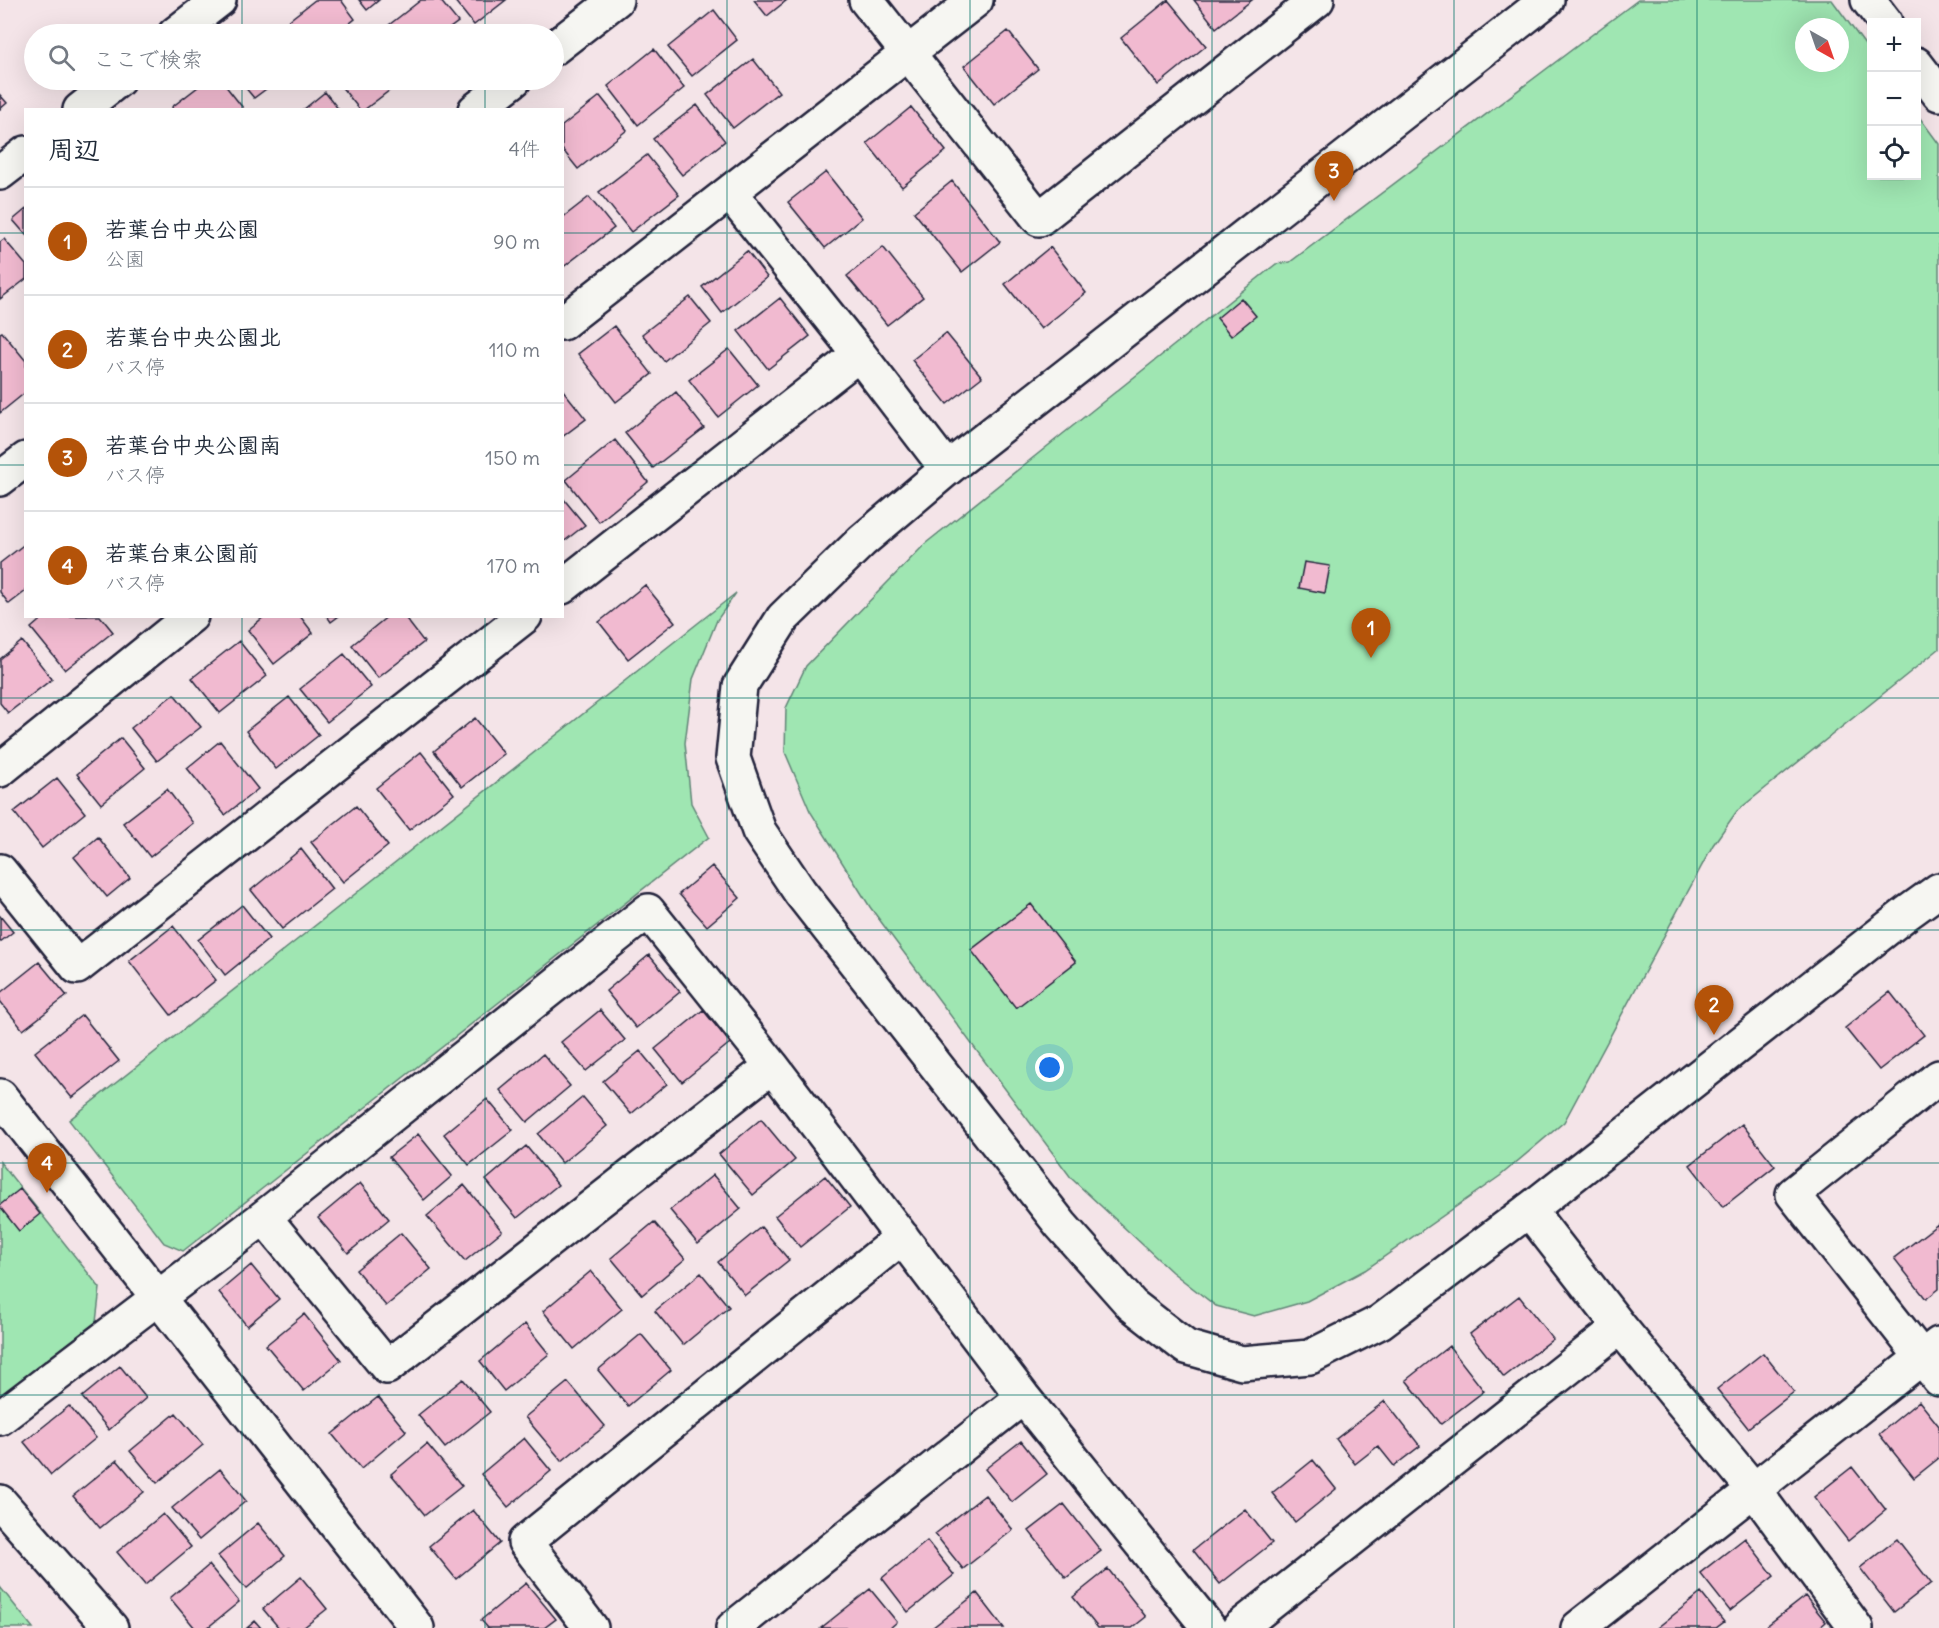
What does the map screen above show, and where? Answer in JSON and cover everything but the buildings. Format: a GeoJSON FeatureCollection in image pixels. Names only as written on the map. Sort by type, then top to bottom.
{"type":"FeatureCollection","features":[{"type":"Feature","properties":{"kind":"street"},"geometry":{"type":"LineString","coordinates":[[188,24],[219,0]]}},
{"type":"Feature","properties":{"kind":"street"},"geometry":{"type":"LineString","coordinates":[[564,40],[616,0]]}},
{"type":"Feature","properties":{"kind":"street"},"geometry":{"type":"LineString","coordinates":[[866,0],[1039,219],[1317,0]]}},
{"type":"Feature","properties":{"kind":"street"},"geometry":{"type":"LineString","coordinates":[[564,321],[976,0]]}},
{"type":"Feature","properties":{"kind":"street"},"geometry":{"type":"LineString","coordinates":[[1548,0],[947,469],[862,541],[783,618],[740,686],[733,758],[759,831],[800,892],[1061,1225],[1132,1305],[1185,1347],[1242,1363],[1310,1357],[1380,1322],[1529,1210],[1939,890]]}},
{"type":"Feature","properties":{"kind":"street"},"geometry":{"type":"LineString","coordinates":[[1868,0],[1882,18]]}},
{"type":"Feature","properties":{"kind":"street"},"geometry":{"type":"LineString","coordinates":[[1921,69],[1939,94]]}},
{"type":"Feature","properties":{"kind":"street"},"geometry":{"type":"LineString","coordinates":[[83,108],[105,90]]}},
{"type":"Feature","properties":{"kind":"street"},"geometry":{"type":"LineString","coordinates":[[478,108],[501,90]]}},
{"type":"Feature","properties":{"kind":"street"},"geometry":{"type":"LineString","coordinates":[[0,173],[24,155]]}},
{"type":"Feature","properties":{"kind":"street"},"geometry":{"type":"LineString","coordinates":[[730,193],[859,354],[947,469]]}},
{"type":"Feature","properties":{"kind":"street"},"geometry":{"type":"LineString","coordinates":[[564,585],[859,354]]}},
{"type":"Feature","properties":{"kind":"street"},"geometry":{"type":"LineString","coordinates":[[0,479],[24,461]]}},
{"type":"Feature","properties":{"kind":"street"},"geometry":{"type":"LineString","coordinates":[[0,770],[189,618]]}},
{"type":"Feature","properties":{"kind":"street"},"geometry":{"type":"LineString","coordinates":[[0,871],[77,967],[522,618]]}},
{"type":"Feature","properties":{"kind":"street"},"geometry":{"type":"LineString","coordinates":[[0,1418],[264,1217],[648,912],[772,1066],[1023,1397],[1209,1628]]}},
{"type":"Feature","properties":{"kind":"street"},"geometry":{"type":"LineString","coordinates":[[264,1217],[387,1367],[772,1066]]}},
{"type":"Feature","properties":{"kind":"street"},"geometry":{"type":"LineString","coordinates":[[1578,1628],[1754,1490],[1933,1360],[1793,1194],[1939,1077]]}},
{"type":"Feature","properties":{"kind":"street"},"geometry":{"type":"LineString","coordinates":[[0,1096],[156,1298],[417,1628]]}},
{"type":"Feature","properties":{"kind":"street"},"geometry":{"type":"LineString","coordinates":[[1529,1210],[1620,1327],[1754,1490],[1856,1628]]}},
{"type":"Feature","properties":{"kind":"street"},"geometry":{"type":"LineString","coordinates":[[591,1628],[525,1542],[902,1237]]}},
{"type":"Feature","properties":{"kind":"street"},"geometry":{"type":"LineString","coordinates":[[1239,1628],[1620,1327]]}},
{"type":"Feature","properties":{"kind":"street"},"geometry":{"type":"LineString","coordinates":[[733,1628],[1023,1397]]}},
{"type":"Feature","properties":{"kind":"street"},"geometry":{"type":"LineString","coordinates":[[0,1502],[111,1628]]}},
{"type":"Feature","properties":{"kind":"green space"},"geometry":{"type":"Polygon","coordinates":[[[1638,0],[1832,0],[1845,18],[1795,18],[1795,72],[1849,72],[1849,23],[1867,48],[1867,180],[1921,180],[1921,119],[1939,144],[1939,649],[1737,811],[1713,845],[1564,1122],[1500,1176],[1365,1270],[1307,1301],[1254,1316],[1216,1306],[1172,1272],[1072,1179],[870,907],[810,811],[785,752],[786,708],[806,666],[926,543],[1276,264],[1290,262],[1638,0]]]}},
{"type":"Feature","properties":{"kind":"green space"},"geometry":{"type":"Polygon","coordinates":[[[736,593],[717,620],[693,679],[685,743],[691,803],[709,837],[183,1251],[164,1243],[69,1120],[736,593]]]}},
{"type":"Feature","properties":{"kind":"green space"},"geometry":{"type":"Polygon","coordinates":[[[0,1162],[100,1288],[96,1322],[0,1396],[0,1162]]]}},
{"type":"Feature","properties":{"kind":"green space"},"geometry":{"type":"Polygon","coordinates":[[[0,1587],[33,1628],[0,1628],[0,1587]]]}},
{"type":"Feature","properties":{"kind":"place","name":"若葉台中央公園南"},"geometry":{"type":"Point","coordinates":[1334,201]}},
{"type":"Feature","properties":{"kind":"place","name":"若葉台中央公園"},"geometry":{"type":"Point","coordinates":[1371,658]}},
{"type":"Feature","properties":{"kind":"place","name":"若葉台中央公園北"},"geometry":{"type":"Point","coordinates":[1714,1035]}},
{"type":"Feature","properties":{"kind":"place","name":"若葉台東公園前"},"geometry":{"type":"Point","coordinates":[47,1193]}}]}
